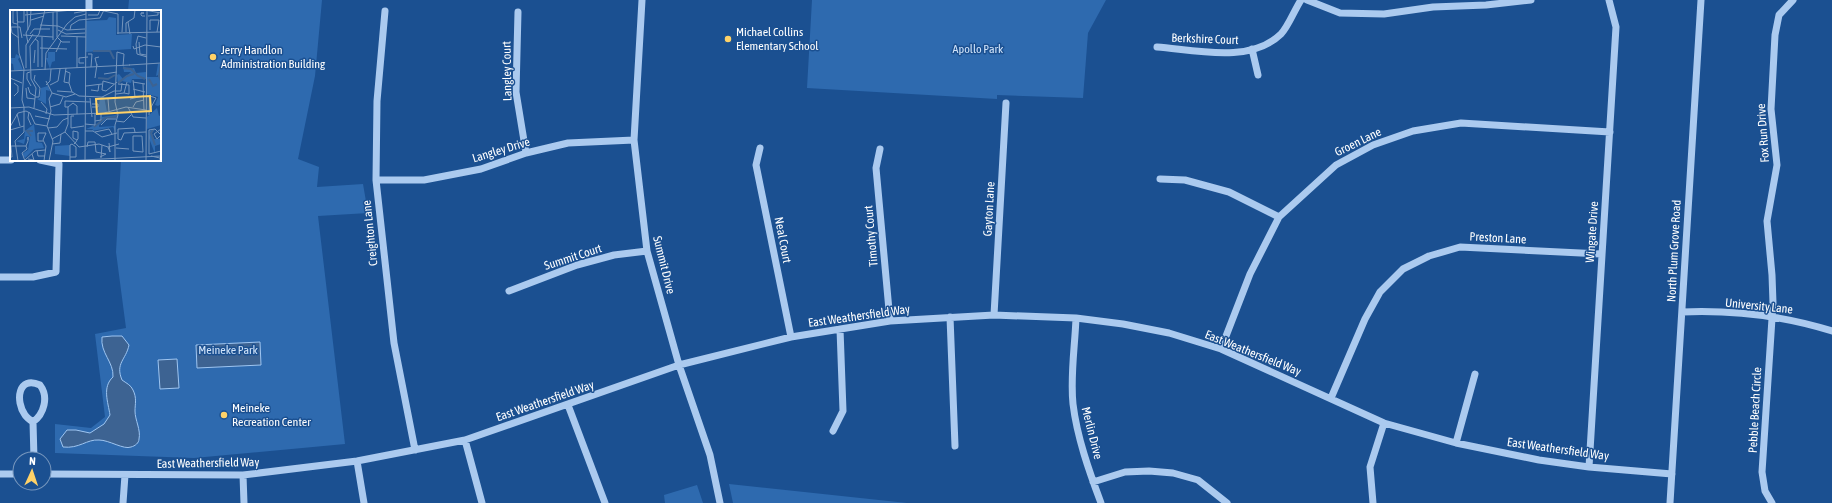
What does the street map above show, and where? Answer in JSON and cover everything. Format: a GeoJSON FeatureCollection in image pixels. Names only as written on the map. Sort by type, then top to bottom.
{"type":"FeatureCollection","features":[{"type":"Feature","properties":{"kind":"street"},"geometry":{"type":"LineString","coordinates":[[89,10],[90,0]]}},
{"type":"Feature","properties":{"kind":"street","name":"Summit Drive"},"geometry":{"type":"LineString","coordinates":[[642,0],[634,140],[647,251],[679,365],[710,455],[720,503]]}},
{"type":"Feature","properties":{"kind":"street","name":"Berkshire Court"},"geometry":{"type":"LineString","coordinates":[[1157,47],[1235,53],[1261,47],[1281,34],[1301,0]]}},
{"type":"Feature","properties":{"kind":"street"},"geometry":{"type":"LineString","coordinates":[[1307,0],[1340,13],[1384,14],[1433,7],[1486,5],[1531,0]]}},
{"type":"Feature","properties":{"kind":"street","name":"Wingate Drive"},"geometry":{"type":"LineString","coordinates":[[1589,467],[1616,27],[1609,0]]}},
{"type":"Feature","properties":{"kind":"street","name":"North Plum Grove Road"},"geometry":{"type":"LineString","coordinates":[[1670,503],[1701,0]]}},
{"type":"Feature","properties":{"kind":"street","name":"Fox Run Drive"},"geometry":{"type":"LineString","coordinates":[[1771,316],[1772,275],[1767,222],[1777,165],[1771,109],[1775,35],[1779,15],[1793,0]]}},
{"type":"Feature","properties":{"kind":"street","name":"Creighton Lane"},"geometry":{"type":"LineString","coordinates":[[384,11],[377,101],[376,180],[394,343],[415,450]]}},
{"type":"Feature","properties":{"kind":"street","name":"Langley Court"},"geometry":{"type":"LineString","coordinates":[[518,12],[516,92],[526,153]]}},
{"type":"Feature","properties":{"kind":"street"},"geometry":{"type":"LineString","coordinates":[[1252,49],[1258,75]]}},
{"type":"Feature","properties":{"kind":"street","name":"Gayton Lane"},"geometry":{"type":"LineString","coordinates":[[994,315],[1006,103]]}},
{"type":"Feature","properties":{"kind":"street","name":"Groen Lane"},"geometry":{"type":"LineString","coordinates":[[1221,349],[1250,274],[1279,217],[1336,164],[1373,144],[1413,131],[1461,123],[1610,132]]}},
{"type":"Feature","properties":{"kind":"street","name":"Langley Drive"},"geometry":{"type":"LineString","coordinates":[[376,180],[424,180],[481,169],[526,153],[568,143],[634,140]]}},
{"type":"Feature","properties":{"kind":"street","name":"Neal Court"},"geometry":{"type":"LineString","coordinates":[[760,148],[756,165],[791,337]]}},
{"type":"Feature","properties":{"kind":"street","name":"Timothy Court"},"geometry":{"type":"LineString","coordinates":[[880,149],[876,168],[890,321]]}},
{"type":"Feature","properties":{"kind":"street"},"geometry":{"type":"LineString","coordinates":[[0,277],[33,277],[56,272],[59,164],[45,161]]}},
{"type":"Feature","properties":{"kind":"street"},"geometry":{"type":"LineString","coordinates":[[1160,179],[1185,180],[1229,192],[1279,217]]}},
{"type":"Feature","properties":{"kind":"street","name":"Preston Lane"},"geometry":{"type":"LineString","coordinates":[[1331,398],[1365,319],[1380,292],[1403,269],[1429,256],[1460,247],[1601,254]]}},
{"type":"Feature","properties":{"kind":"street","name":"Summit Court"},"geometry":{"type":"LineString","coordinates":[[509,291],[577,265],[614,255],[647,251]]}},
{"type":"Feature","properties":{"kind":"street","name":"University Lane"},"geometry":{"type":"LineString","coordinates":[[1682,312],[1771,316],[1805,322],[1832,331]]}},
{"type":"Feature","properties":{"kind":"street","name":"East Weathersfield Way"},"geometry":{"type":"LineString","coordinates":[[52,474],[243,475],[357,461],[465,440],[679,365],[791,337],[890,321],[994,315],[1076,318],[1123,324],[1169,333],[1221,349],[1384,423],[1456,443],[1539,460],[1589,467],[1672,474]]}},
{"type":"Feature","properties":{"kind":"street","name":"Pebble Beach Circle"},"geometry":{"type":"LineString","coordinates":[[1771,316],[1762,472],[1765,491],[1772,503]]}},
{"type":"Feature","properties":{"kind":"street"},"geometry":{"type":"LineString","coordinates":[[950,317],[956,446]]}},
{"type":"Feature","properties":{"kind":"street","name":"Merlin Drive"},"geometry":{"type":"LineString","coordinates":[[1076,318],[1073,402],[1077,428],[1093,482],[1101,503]]}},
{"type":"Feature","properties":{"kind":"street"},"geometry":{"type":"LineString","coordinates":[[833,431],[843,411],[840,329]]}},
{"type":"Feature","properties":{"kind":"street"},"geometry":{"type":"LineString","coordinates":[[1456,443],[1475,374]]}},
{"type":"Feature","properties":{"kind":"street"},"geometry":{"type":"LineString","coordinates":[[33,422],[40,417],[44,408],[44,398],[43,388],[40,384],[30,382],[21,388],[19,394],[23,411],[25,415],[33,422],[34,451]]}},
{"type":"Feature","properties":{"kind":"street"},"geometry":{"type":"LineString","coordinates":[[568,405],[605,503]]}},
{"type":"Feature","properties":{"kind":"street"},"geometry":{"type":"LineString","coordinates":[[1373,503],[1370,467],[1384,423]]}},
{"type":"Feature","properties":{"kind":"street"},"geometry":{"type":"LineString","coordinates":[[465,440],[482,503]]}},
{"type":"Feature","properties":{"kind":"street"},"geometry":{"type":"LineString","coordinates":[[357,461],[364,503]]}},
{"type":"Feature","properties":{"kind":"street"},"geometry":{"type":"LineString","coordinates":[[1093,482],[1125,472],[1149,471],[1173,473],[1198,480],[1227,503]]}},
{"type":"Feature","properties":{"kind":"street"},"geometry":{"type":"LineString","coordinates":[[0,474],[12,474]]}},
{"type":"Feature","properties":{"kind":"street"},"geometry":{"type":"LineString","coordinates":[[123,503],[125,475]]}},
{"type":"Feature","properties":{"kind":"street"},"geometry":{"type":"LineString","coordinates":[[243,475],[244,503]]}},
{"type":"Feature","properties":{"kind":"green space","name":"Meineke Park"},"geometry":{"type":"Polygon","coordinates":[[[129,0],[322,0],[315,76],[298,159],[319,167],[317,187],[363,184],[368,213],[318,216],[345,444],[194,458],[55,453],[55,424],[91,428],[105,417],[95,334],[126,328],[116,252],[121,161],[161,161],[161,10],[128,10],[129,0]]]}},
{"type":"Feature","properties":{"kind":"green space","name":"Apollo Park"},"geometry":{"type":"Polygon","coordinates":[[[812,0],[1106,0],[1088,33],[1083,98],[997,95],[997,99],[807,88],[812,0]]]}},
{"type":"Feature","properties":{"kind":"green space"},"geometry":{"type":"Polygon","coordinates":[[[729,484],[907,503],[733,503],[729,484]]]}},
{"type":"Feature","properties":{"kind":"green space"},"geometry":{"type":"Polygon","coordinates":[[[697,485],[703,503],[665,503],[664,495],[697,485]]]}},
{"type":"Feature","properties":{"kind":"shaded area"},"geometry":{"type":"Polygon","coordinates":[[[122,336],[129,345],[120,365],[120,374],[122,380],[130,385],[135,396],[135,414],[139,432],[138,442],[134,446],[128,448],[99,440],[74,447],[63,447],[60,439],[67,430],[90,433],[104,424],[110,415],[107,390],[113,377],[113,372],[103,348],[102,337],[122,336]]]}},
{"type":"Feature","properties":{"kind":"shaded area"},"geometry":{"type":"Polygon","coordinates":[[[260,342],[261,365],[197,368],[196,345],[260,342]]]}},
{"type":"Feature","properties":{"kind":"shaded area"},"geometry":{"type":"Polygon","coordinates":[[[177,359],[179,388],[160,389],[158,360],[177,359]]]}},
{"type":"Feature","properties":{"kind":"place","name":"Michael Collins Elementary School"},"geometry":{"type":"Point","coordinates":[728,39]}},
{"type":"Feature","properties":{"kind":"place","name":"Jerry Handlon Administration Building"},"geometry":{"type":"Point","coordinates":[213,57]}},
{"type":"Feature","properties":{"kind":"place","name":"Meineke Recreation Center"},"geometry":{"type":"Point","coordinates":[224,415]}}]}
